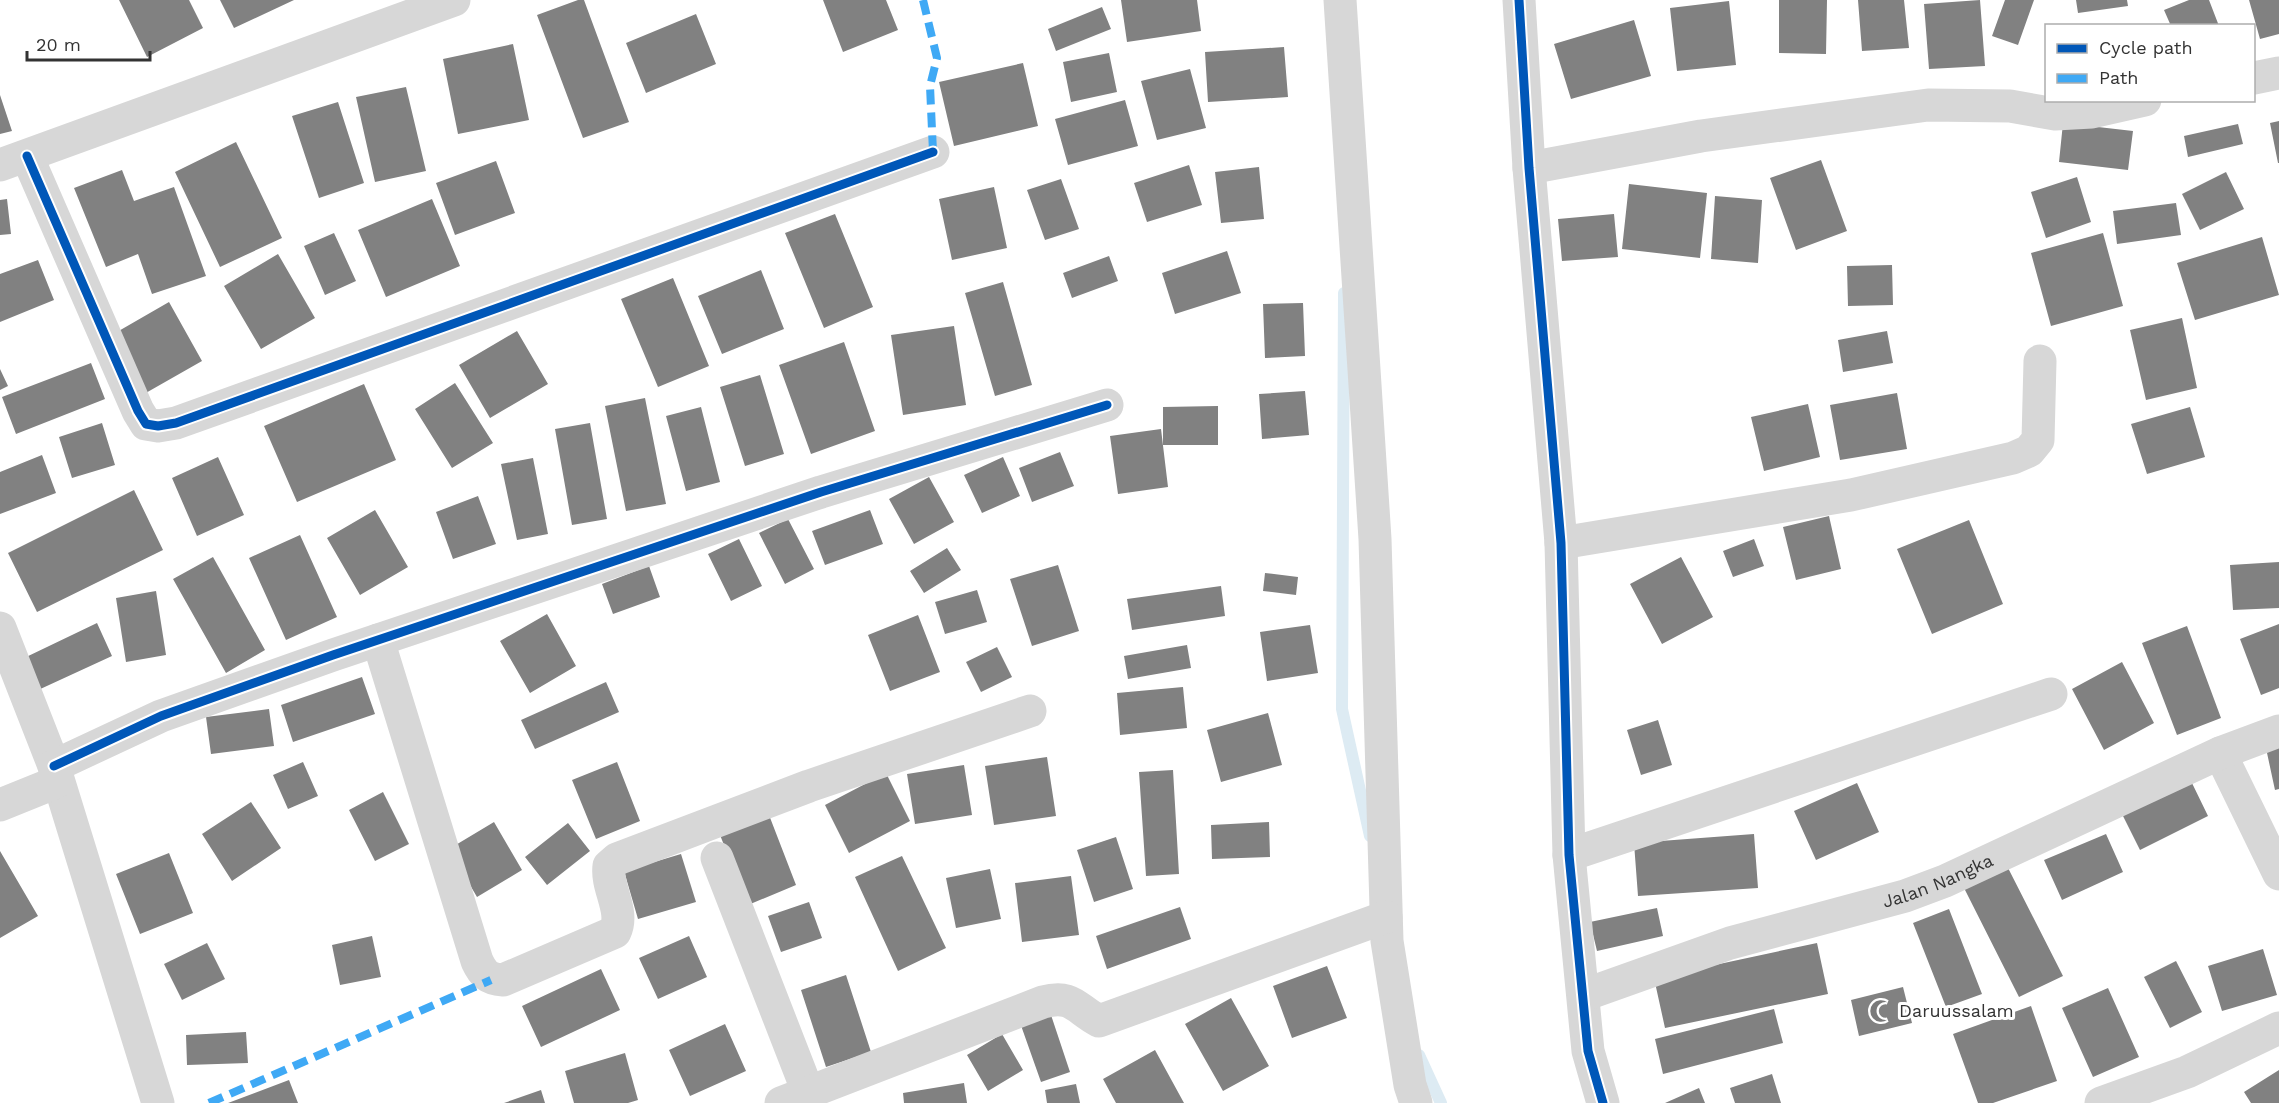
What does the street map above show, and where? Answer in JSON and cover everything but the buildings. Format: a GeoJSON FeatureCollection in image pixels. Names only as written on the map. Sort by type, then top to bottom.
{"type":"FeatureCollection","features":[{"type":"Feature","properties":{"kind":"street"},"geometry":{"type":"LineString","coordinates":[[454,0],[14,160],[146,424],[158,426],[176,423],[933,152]]}},
{"type":"Feature","properties":{"kind":"street"},"geometry":{"type":"LineString","coordinates":[[1340,0],[1375,539],[1386,917],[1391,972],[1416,1103]]}},
{"type":"Feature","properties":{"kind":"street"},"geometry":{"type":"LineString","coordinates":[[1519,0],[1529,168],[1561,543],[1569,855],[1588,1051],[1603,1103]]}},
{"type":"Feature","properties":{"kind":"street"},"geometry":{"type":"LineString","coordinates":[[2255,78],[2279,74]]}},
{"type":"Feature","properties":{"kind":"street"},"geometry":{"type":"LineString","coordinates":[[1529,168],[1701,136],[1928,105],[2010,106],[2055,114],[2092,112],[2136,102]]}},
{"type":"Feature","properties":{"kind":"street"},"geometry":{"type":"LineString","coordinates":[[1561,543],[1851,495],[2013,458],[2029,451],[2038,440],[2040,361]]}},
{"type":"Feature","properties":{"kind":"street"},"geometry":{"type":"LineString","coordinates":[[0,805],[160,716],[378,640],[821,492],[1107,405]]}},
{"type":"Feature","properties":{"kind":"street"},"geometry":{"type":"LineString","coordinates":[[0,628],[55,774],[158,1103]]}},
{"type":"Feature","properties":{"kind":"street"},"geometry":{"type":"LineString","coordinates":[[378,640],[477,961],[483,973],[491,980],[503,981],[615,932],[618,918],[608,874],[609,866],[616,859],[809,786],[1030,711]]}},
{"type":"Feature","properties":{"kind":"street"},"geometry":{"type":"LineString","coordinates":[[1569,855],[2051,694]]}},
{"type":"Feature","properties":{"kind":"street","name":"Jalan Nangka"},"geometry":{"type":"LineString","coordinates":[[1584,995],[1730,943],[1905,896],[1945,880],[2220,753],[2279,731]]}},
{"type":"Feature","properties":{"kind":"street"},"geometry":{"type":"LineString","coordinates":[[2220,753],[2279,874]]}},
{"type":"Feature","properties":{"kind":"street"},"geometry":{"type":"LineString","coordinates":[[717,858],[794,1098],[1043,1002],[1058,998],[1068,1000],[1100,1021],[1386,917]]}},
{"type":"Feature","properties":{"kind":"street"},"geometry":{"type":"LineString","coordinates":[[2101,1103],[2187,1072],[2279,1028]]}},
{"type":"Feature","properties":{"kind":"waterway"},"geometry":{"type":"LineString","coordinates":[[1344,293],[1342,709],[1370,836]]}},
{"type":"Feature","properties":{"kind":"waterway"},"geometry":{"type":"LineString","coordinates":[[1419,1055],[1441,1103]]}},
{"type":"Feature","properties":{"kind":"marked path"},"geometry":{"type":"LineString","coordinates":[[923,0],[937,58],[930,86],[933,152]]}},
{"type":"Feature","properties":{"kind":"marked path"},"geometry":{"type":"LineString","coordinates":[[209,1103],[491,980]]}},
{"type":"Feature","properties":{"kind":"cycle path"},"geometry":{"type":"LineString","coordinates":[[1519,0],[1529,168],[1561,543],[1569,855],[1588,1051],[1603,1103]]}},
{"type":"Feature","properties":{"kind":"cycle path"},"geometry":{"type":"LineString","coordinates":[[27,156],[138,411],[146,424],[158,426],[176,423],[933,152]]}},
{"type":"Feature","properties":{"kind":"cycle path"},"geometry":{"type":"LineString","coordinates":[[54,766],[161,716],[333,655],[821,492],[1107,405]]}},
{"type":"Feature","properties":{"kind":"place","name":"Daruussalam"},"geometry":{"type":"Point","coordinates":[1881,1011]}}]}
